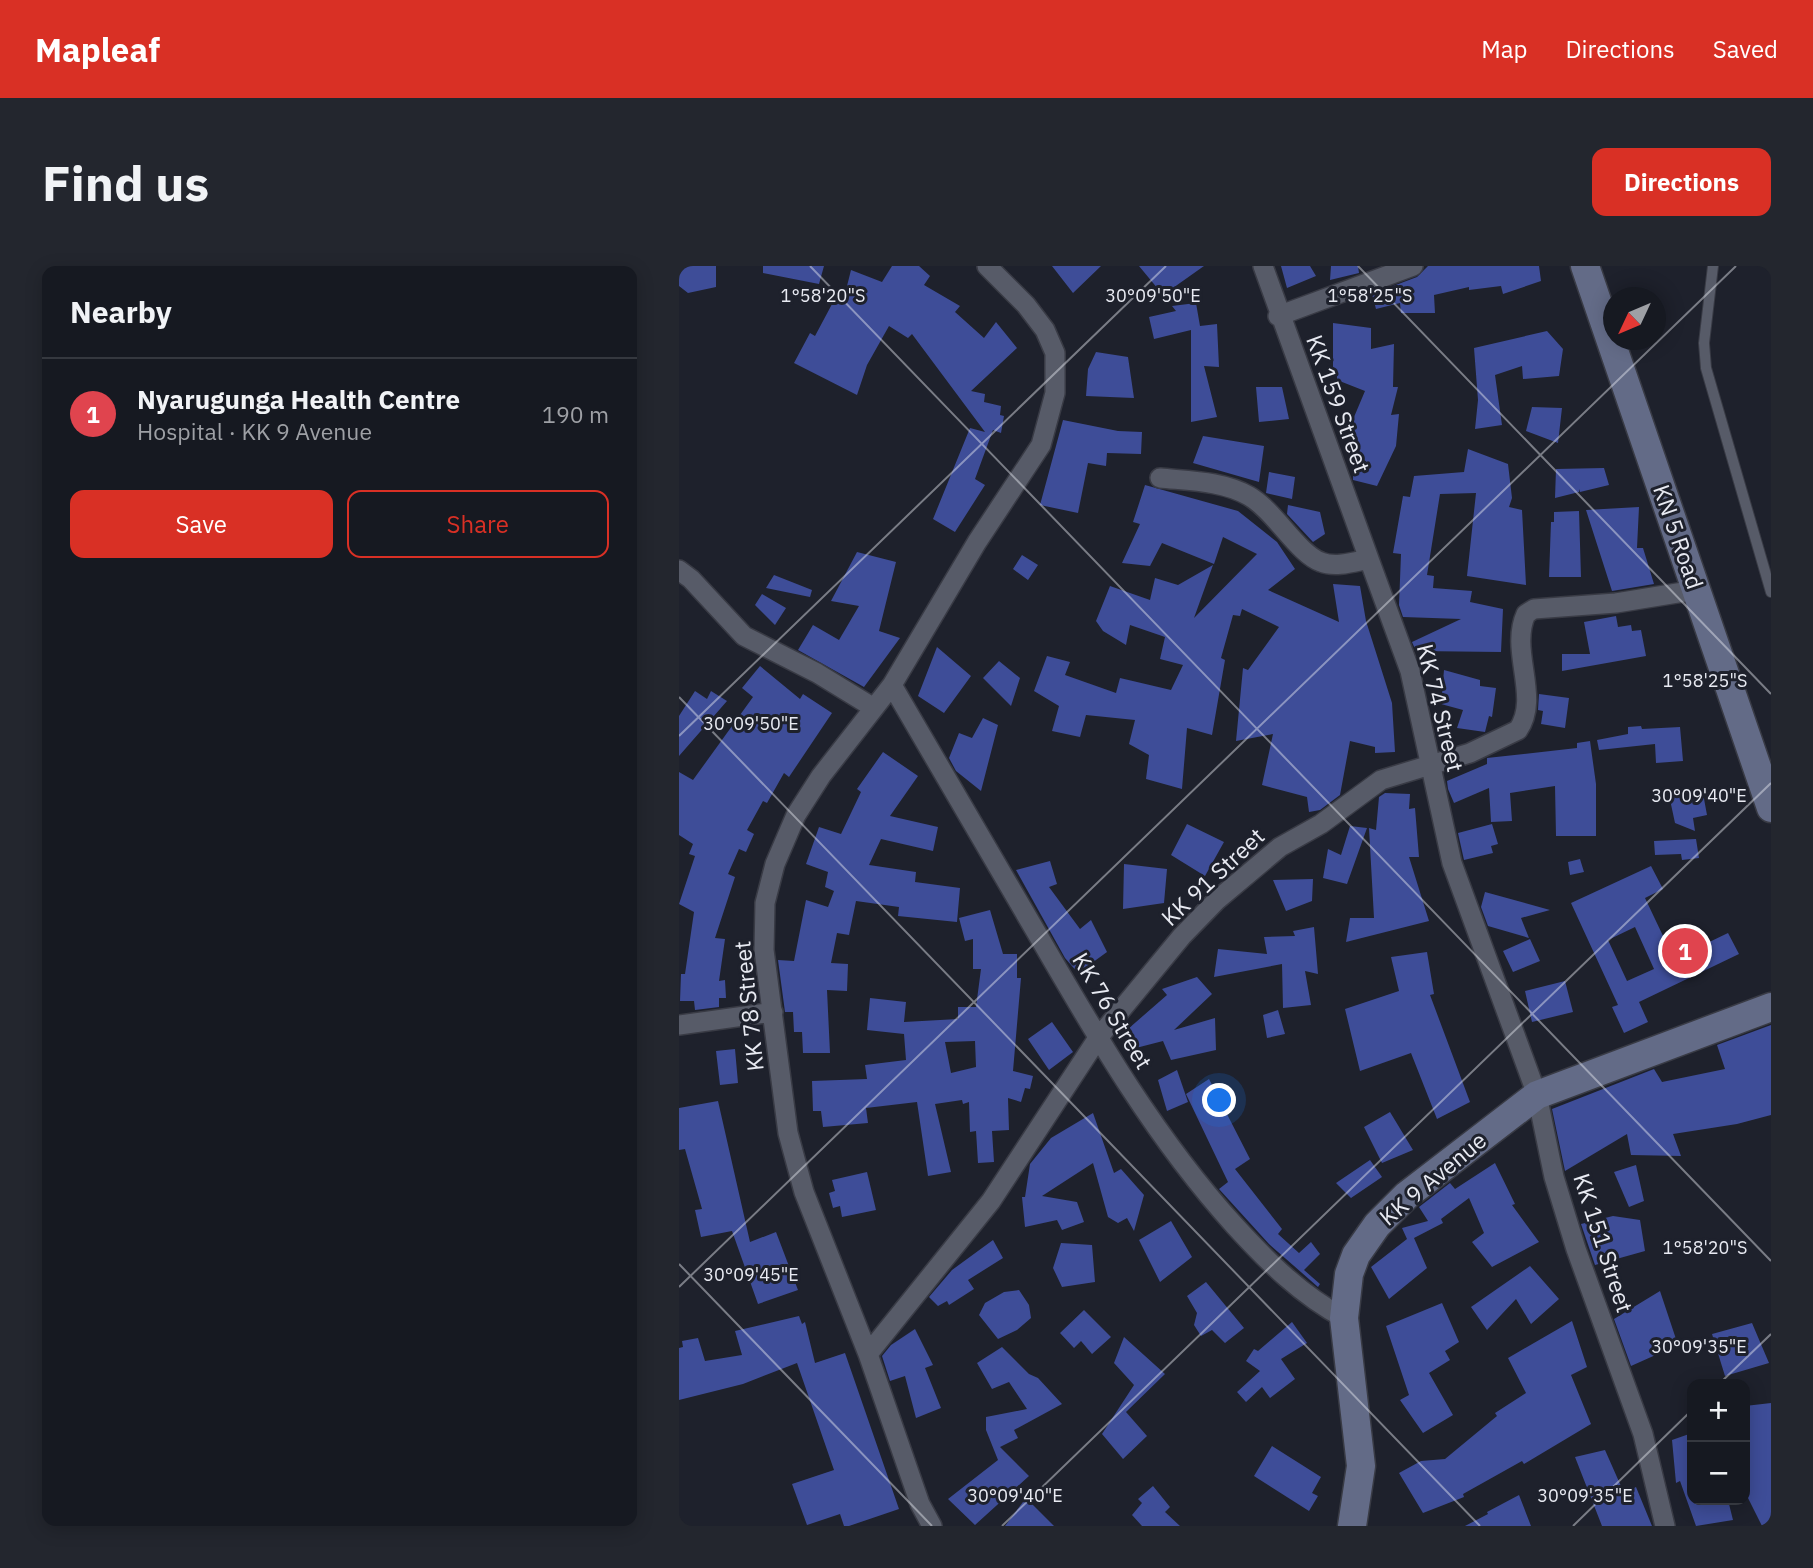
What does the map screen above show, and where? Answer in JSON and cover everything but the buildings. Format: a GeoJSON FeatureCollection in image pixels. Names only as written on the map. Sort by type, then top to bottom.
{"type":"FeatureCollection","features":[{"type":"Feature","properties":{"kind":"main road","name":"KN 5 Road"},"geometry":{"type":"LineString","coordinates":[[1585,266],[1771,808]]}},
{"type":"Feature","properties":{"kind":"main road","name":"KK 9 Avenue"},"geometry":{"type":"LineString","coordinates":[[1352,1526],[1361,1466],[1344,1318],[1349,1274],[1356,1255],[1377,1224],[1407,1195],[1537,1095],[1771,1007]]}},
{"type":"Feature","properties":{"kind":"street","name":"KK 78 Street"},"geometry":{"type":"LineString","coordinates":[[932,1526],[920,1504],[868,1354],[804,1192],[788,1133],[764,950],[765,903],[775,864],[796,815],[892,685],[977,542],[1041,445],[1055,393],[1055,353],[1045,330],[1006,282],[987,266]]}},
{"type":"Feature","properties":{"kind":"street","name":"KK 159 Street"},"geometry":{"type":"LineString","coordinates":[[1263,266],[1278,316],[1369,559]]}},
{"type":"Feature","properties":{"kind":"street"},"geometry":{"type":"LineString","coordinates":[[1278,316],[1413,266]]}},
{"type":"Feature","properties":{"kind":"street"},"geometry":{"type":"LineString","coordinates":[[1160,478],[1220,485],[1250,497],[1274,515],[1309,555],[1321,562],[1338,564],[1369,559]]}},
{"type":"Feature","properties":{"kind":"street","name":"KK 74 Street"},"geometry":{"type":"LineString","coordinates":[[1369,559],[1410,671],[1452,863],[1537,1095]]}},
{"type":"Feature","properties":{"kind":"street"},"geometry":{"type":"LineString","coordinates":[[679,570],[691,579],[744,636],[817,673],[874,708]]}},
{"type":"Feature","properties":{"kind":"street","name":"KK 91 Street"},"geometry":{"type":"LineString","coordinates":[[868,1354],[991,1201],[1098,1038],[1182,936],[1251,869],[1280,847],[1321,824],[1381,780],[1470,753],[1510,735],[1524,721],[1527,708],[1519,640],[1526,614],[1534,609],[1616,603],[1696,590]]}},
{"type":"Feature","properties":{"kind":"street","name":"KK 76 Street"},"geometry":{"type":"LineString","coordinates":[[892,685],[1098,1038],[1144,1111],[1200,1187],[1296,1288],[1344,1318]]}},
{"type":"Feature","properties":{"kind":"street"},"geometry":{"type":"LineString","coordinates":[[679,1025],[773,1012]]}},
{"type":"Feature","properties":{"kind":"street","name":"KK 151 Street"},"geometry":{"type":"LineString","coordinates":[[1537,1095],[1561,1201],[1643,1434],[1665,1526]]}},
{"type":"Feature","properties":{"kind":"lane"},"geometry":{"type":"LineString","coordinates":[[1713,266],[1704,343],[1706,368],[1771,592]]}},
{"type":"Feature","properties":{"kind":"place","name":"Nyarugunga Health Centre"},"geometry":{"type":"Point","coordinates":[1685,951]}}]}
